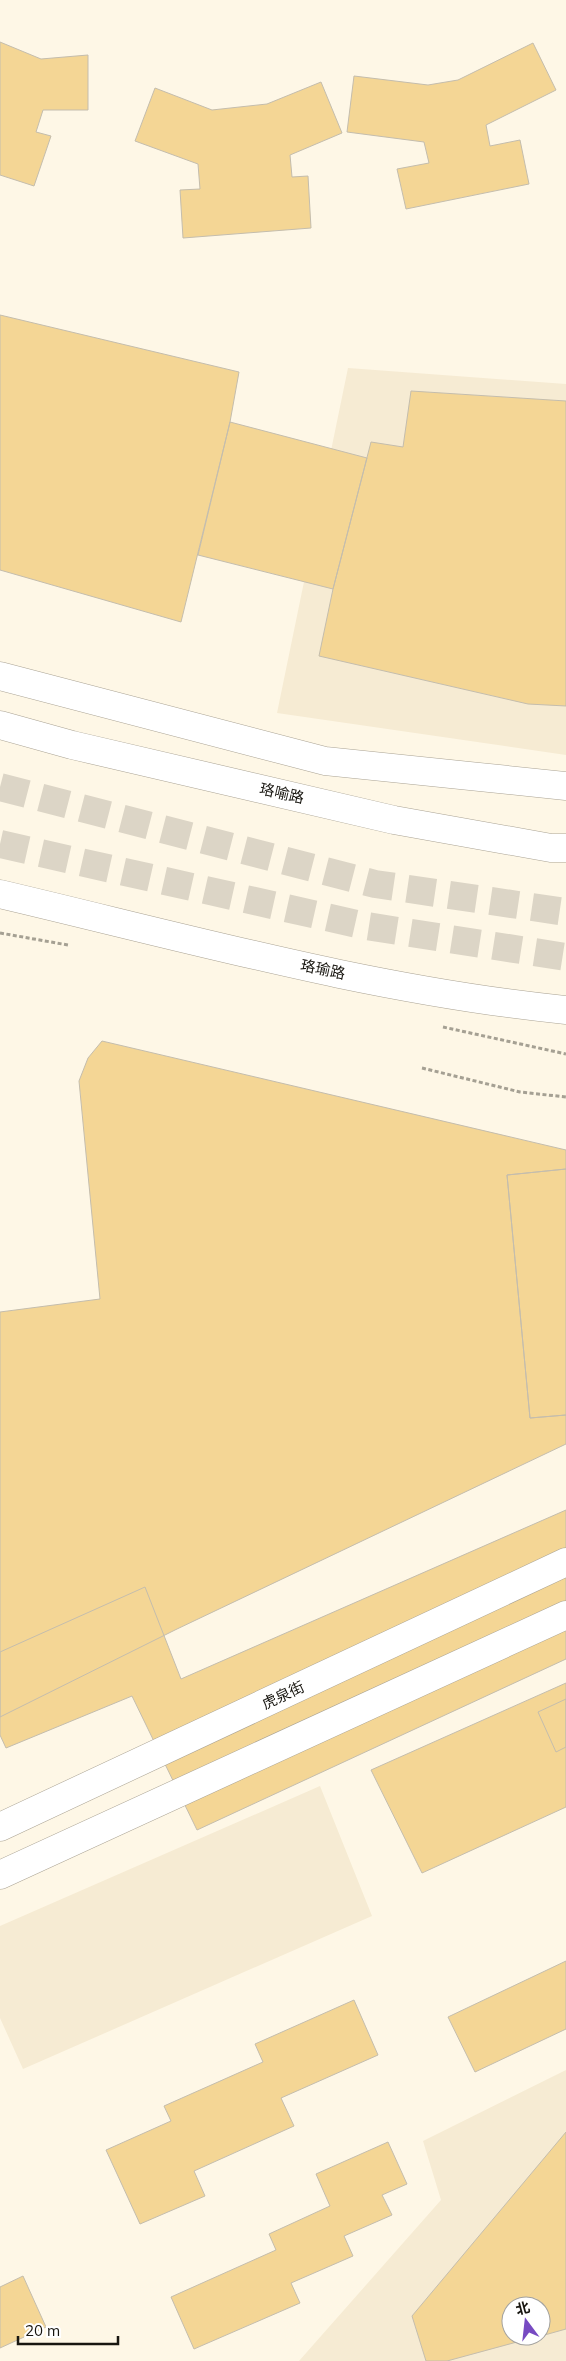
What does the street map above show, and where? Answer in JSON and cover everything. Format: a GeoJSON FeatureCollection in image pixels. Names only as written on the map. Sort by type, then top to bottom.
{"type":"FeatureCollection","features":[{"type":"Feature","properties":{"kind":"main road"},"geometry":{"type":"LineString","coordinates":[[0,676],[325,761],[566,786]]}},
{"type":"Feature","properties":{"kind":"main road","name":"珞喻路"},"geometry":{"type":"LineString","coordinates":[[0,725],[72,745],[394,820],[561,851]]}},
{"type":"Feature","properties":{"kind":"main road","name":"珞瑜路"},"geometry":{"type":"LineString","coordinates":[[0,894],[394,984],[515,1005],[566,1010]]}},
{"type":"Feature","properties":{"kind":"main road"},"geometry":{"type":"LineString","coordinates":[[515,1005],[542,1001],[566,990]]}},
{"type":"Feature","properties":{"kind":"main road","name":"虎泉街"},"geometry":{"type":"LineString","coordinates":[[0,1827],[566,1562]]}},
{"type":"Feature","properties":{"kind":"main road"},"geometry":{"type":"LineString","coordinates":[[0,1875],[566,1615]]}},
{"type":"Feature","properties":{"kind":"path"},"geometry":{"type":"LineString","coordinates":[[422,1068],[520,1092],[566,1097]]}},
{"type":"Feature","properties":{"kind":"shaded area"},"geometry":{"type":"Polygon","coordinates":[[[348,368],[566,384],[566,755],[277,713],[348,368]]]}},
{"type":"Feature","properties":{"kind":"shaded area"},"geometry":{"type":"Polygon","coordinates":[[[320,1786],[372,1916],[23,2069],[0,2018],[0,1926],[320,1786]]]}},
{"type":"Feature","properties":{"kind":"shaded area"},"geometry":{"type":"Polygon","coordinates":[[[566,2070],[566,2361],[299,2361],[441,2200],[423,2141],[566,2070]]]}},
{"type":"Feature","properties":{"kind":"building"},"geometry":{"type":"Polygon","coordinates":[[[0,42],[41,59],[88,55],[88,110],[43,110],[36,132],[51,136],[34,186],[0,175],[0,42]]]}},
{"type":"Feature","properties":{"kind":"building"},"geometry":{"type":"Polygon","coordinates":[[[533,43],[556,90],[486,125],[490,146],[520,140],[529,184],[406,209],[397,169],[429,163],[424,142],[347,132],[354,76],[428,85],[458,80],[533,43]]]}},
{"type":"Feature","properties":{"kind":"building"},"geometry":{"type":"Polygon","coordinates":[[[321,82],[342,133],[290,155],[292,177],[308,176],[311,228],[183,238],[180,190],[200,189],[198,164],[135,141],[155,88],[212,110],[267,104],[321,82]]]}},
{"type":"Feature","properties":{"kind":"building"},"geometry":{"type":"Polygon","coordinates":[[[0,315],[239,372],[230,422],[181,622],[0,570],[0,315]]]}},
{"type":"Feature","properties":{"kind":"building"},"geometry":{"type":"Polygon","coordinates":[[[411,391],[566,401],[566,706],[528,704],[319,656],[333,589],[371,442],[403,447],[411,391]]]}},
{"type":"Feature","properties":{"kind":"building"},"geometry":{"type":"Polygon","coordinates":[[[230,422],[367,458],[333,589],[198,555],[230,422]]]}},
{"type":"Feature","properties":{"kind":"building"},"geometry":{"type":"Polygon","coordinates":[[[102,1041],[566,1150],[566,1169],[507,1175],[530,1418],[566,1415],[566,1444],[177,1629],[0,1717],[0,1312],[100,1299],[79,1081],[88,1058],[102,1041]]]}},
{"type":"Feature","properties":{"kind":"building"},"geometry":{"type":"Polygon","coordinates":[[[566,1169],[566,1415],[530,1418],[507,1175],[566,1169]]]}},
{"type":"Feature","properties":{"kind":"building"},"geometry":{"type":"Polygon","coordinates":[[[566,1510],[566,1659],[197,1830],[132,1696],[6,1748],[0,1735],[0,1652],[145,1587],[181,1679],[566,1510]]]}},
{"type":"Feature","properties":{"kind":"building"},"geometry":{"type":"Polygon","coordinates":[[[566,1683],[566,1807],[422,1873],[371,1770],[566,1683]]]}},
{"type":"Feature","properties":{"kind":"building"},"geometry":{"type":"Polygon","coordinates":[[[566,1699],[566,1747],[556,1752],[538,1712],[566,1699]]]}},
{"type":"Feature","properties":{"kind":"building"},"geometry":{"type":"Polygon","coordinates":[[[566,1961],[566,2029],[475,2072],[448,2017],[566,1961]]]}},
{"type":"Feature","properties":{"kind":"building"},"geometry":{"type":"Polygon","coordinates":[[[354,2000],[378,2055],[281,2098],[294,2126],[194,2171],[205,2196],[140,2224],[106,2150],[171,2121],[164,2106],[263,2062],[255,2044],[354,2000]]]}},
{"type":"Feature","properties":{"kind":"building"},"geometry":{"type":"Polygon","coordinates":[[[566,2132],[566,2329],[551,2333],[551,2296],[501,2296],[502,2346],[447,2361],[426,2361],[412,2316],[566,2132]]]}},
{"type":"Feature","properties":{"kind":"building"},"geometry":{"type":"Polygon","coordinates":[[[388,2142],[407,2184],[382,2195],[392,2215],[344,2236],[353,2256],[291,2283],[300,2303],[194,2349],[171,2297],[276,2250],[269,2234],[330,2206],[316,2174],[388,2142]]]}},
{"type":"Feature","properties":{"kind":"building"},"geometry":{"type":"Polygon","coordinates":[[[23,2276],[46,2327],[0,2348],[0,2287],[23,2276]]]}},
{"type":"Feature","properties":{"kind":"tunnel"},"geometry":{"type":"LineString","coordinates":[[0,787],[375,884],[566,912]]}},
{"type":"Feature","properties":{"kind":"tunnel"},"geometry":{"type":"LineString","coordinates":[[0,844],[366,926],[566,957]]}}]}
